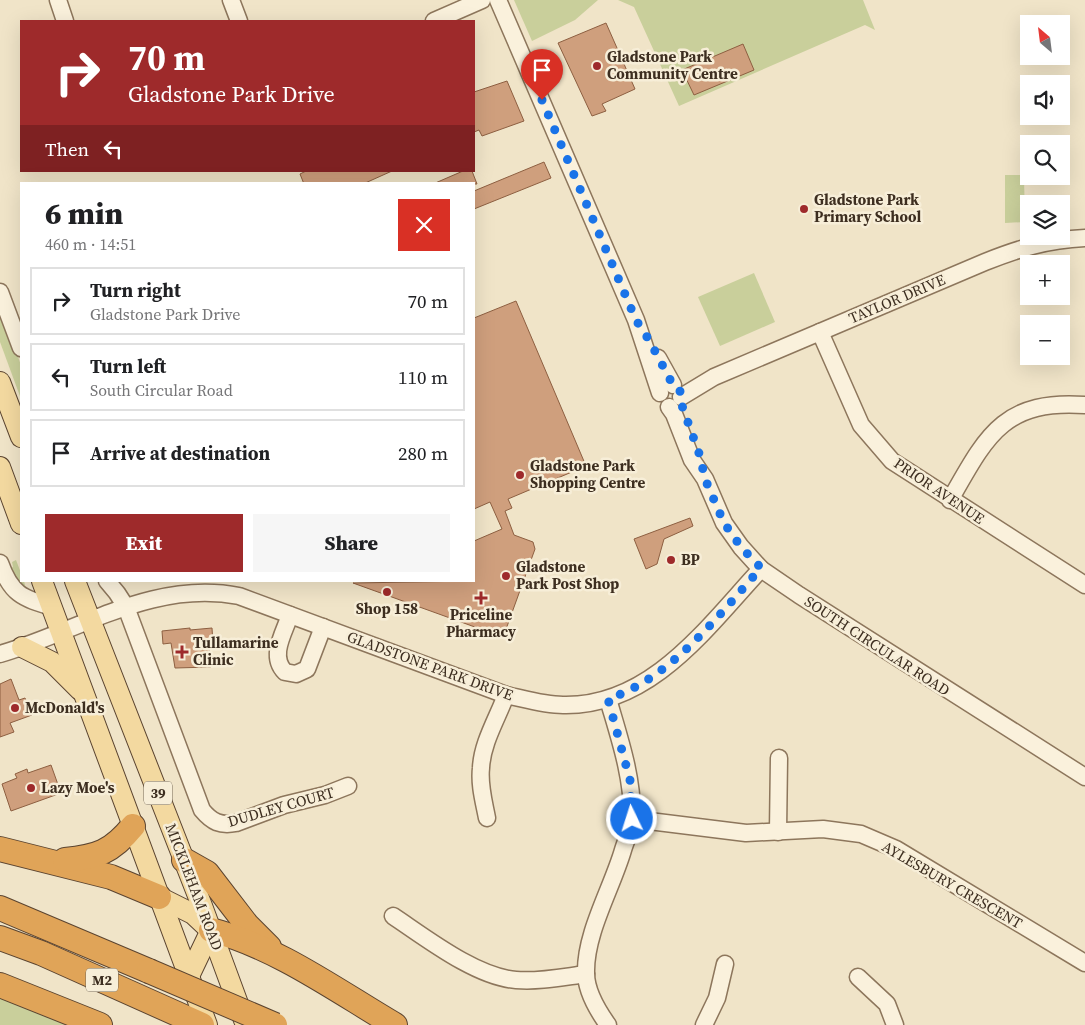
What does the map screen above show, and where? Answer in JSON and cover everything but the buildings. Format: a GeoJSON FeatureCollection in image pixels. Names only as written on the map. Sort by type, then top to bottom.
{"type":"FeatureCollection","features":[{"type":"Feature","properties":{"kind":"highway"},"geometry":{"type":"LineString","coordinates":[[53,862],[89,858],[104,853],[133,826]]}},
{"type":"Feature","properties":{"kind":"highway"},"geometry":{"type":"LineString","coordinates":[[0,849],[111,877],[159,897]]}},
{"type":"Feature","properties":{"kind":"highway"},"geometry":{"type":"LineString","coordinates":[[184,860],[207,873],[247,925],[285,961]]}},
{"type":"Feature","properties":{"kind":"highway"},"geometry":{"type":"LineString","coordinates":[[0,908],[275,1025]]}},
{"type":"Feature","properties":{"kind":"highway"},"geometry":{"type":"LineString","coordinates":[[211,930],[234,936],[285,961],[395,1025]]}},
{"type":"Feature","properties":{"kind":"highway","name":"M2"},"geometry":{"type":"LineString","coordinates":[[0,938],[202,1025]]}},
{"type":"Feature","properties":{"kind":"highway"},"geometry":{"type":"LineString","coordinates":[[0,984],[100,1025]]}},
{"type":"Feature","properties":{"kind":"main road"},"geometry":{"type":"LineString","coordinates":[[0,382],[20,434]]}},
{"type":"Feature","properties":{"kind":"main road"},"geometry":{"type":"LineString","coordinates":[[0,467],[20,521]]}},
{"type":"Feature","properties":{"kind":"main road","name":"39"},"geometry":{"type":"LineString","coordinates":[[42,582],[159,897],[190,974],[207,1025]]}},
{"type":"Feature","properties":{"kind":"main road","name":"MICKLEHAM ROAD"},"geometry":{"type":"LineString","coordinates":[[75,582],[246,1025]]}},
{"type":"Feature","properties":{"kind":"main road"},"geometry":{"type":"LineString","coordinates":[[22,647],[52,662],[83,693]]}},
{"type":"Feature","properties":{"kind":"main road"},"geometry":{"type":"LineString","coordinates":[[159,897],[193,914],[211,930],[190,974]]}},
{"type":"Feature","properties":{"kind":"street"},"geometry":{"type":"LineString","coordinates":[[58,0],[65,20]]}},
{"type":"Feature","properties":{"kind":"street"},"geometry":{"type":"LineString","coordinates":[[231,0],[240,20]]}},
{"type":"Feature","properties":{"kind":"street"},"geometry":{"type":"LineString","coordinates":[[436,20],[482,0]]}},
{"type":"Feature","properties":{"kind":"street","name":"SOUTH CIRCULAR ROAD"},"geometry":{"type":"LineString","coordinates":[[498,0],[636,320],[649,340],[700,456],[705,479],[724,523],[741,547],[761,568],[807,601],[1085,777]]}},
{"type":"Feature","properties":{"kind":"street","name":"TAYLOR DRIVE"},"geometry":{"type":"LineString","coordinates":[[673,395],[1025,246],[1054,240],[1085,238]]}},
{"type":"Feature","properties":{"kind":"street"},"geometry":{"type":"LineString","coordinates":[[0,292],[20,345]]}},
{"type":"Feature","properties":{"kind":"street","name":"PRIOR AVENUE"},"geometry":{"type":"LineString","coordinates":[[820,332],[861,425],[892,461],[1085,585]]}},
{"type":"Feature","properties":{"kind":"street"},"geometry":{"type":"LineString","coordinates":[[950,500],[980,448],[1001,425],[1015,416],[1048,404],[1085,405]]}},
{"type":"Feature","properties":{"kind":"street"},"geometry":{"type":"LineString","coordinates":[[0,563],[7,582],[15,591],[30,600],[52,607]]}},
{"type":"Feature","properties":{"kind":"street","name":"GLADSTONE PARK DRIVE"},"geometry":{"type":"LineString","coordinates":[[0,654],[148,599],[176,594],[216,593],[239,596],[506,695],[548,704],[564,705],[608,699],[638,687],[669,664],[761,568]]}},
{"type":"Feature","properties":{"kind":"street"},"geometry":{"type":"LineString","coordinates":[[108,582],[118,593],[126,607]]}},
{"type":"Feature","properties":{"kind":"street","name":"DUDLEY COURT"},"geometry":{"type":"LineString","coordinates":[[126,607],[202,810],[214,822],[228,825],[236,823],[284,805],[325,795],[348,786]]}},
{"type":"Feature","properties":{"kind":"street"},"geometry":{"type":"LineString","coordinates":[[290,615],[277,653],[278,664],[285,672],[296,674],[307,669],[322,628]]}},
{"type":"Feature","properties":{"kind":"street"},"geometry":{"type":"LineString","coordinates":[[487,818],[481,787],[480,766],[486,742],[506,695]]}},
{"type":"Feature","properties":{"kind":"street"},"geometry":{"type":"LineString","coordinates":[[608,699],[630,780],[632,819],[619,864],[596,923],[586,974],[599,1013],[608,1025]]}},
{"type":"Feature","properties":{"kind":"street"},"geometry":{"type":"LineString","coordinates":[[778,832],[779,758]]}},
{"type":"Feature","properties":{"kind":"street","name":"AYLESBURY CRESCENT"},"geometry":{"type":"LineString","coordinates":[[632,819],[746,833],[823,829],[861,834],[896,849],[1085,963]]}},
{"type":"Feature","properties":{"kind":"street"},"geometry":{"type":"LineString","coordinates":[[393,916],[469,963],[496,976],[515,980],[531,980],[586,974]]}},
{"type":"Feature","properties":{"kind":"street"},"geometry":{"type":"LineString","coordinates":[[704,1025],[717,998],[726,964]]}},
{"type":"Feature","properties":{"kind":"street"},"geometry":{"type":"LineString","coordinates":[[858,978],[887,1004],[895,1025]]}},
{"type":"Feature","properties":{"kind":"green space"},"geometry":{"type":"Polygon","coordinates":[[[514,0],[598,0],[575,20],[532,41],[514,0]]]}},
{"type":"Feature","properties":{"kind":"green space"},"geometry":{"type":"Polygon","coordinates":[[[618,0],[863,0],[875,30],[865,25],[679,106],[634,7],[618,0]]]}},
{"type":"Feature","properties":{"kind":"green space"},"geometry":{"type":"Polygon","coordinates":[[[1005,175],[1020,175],[1020,185],[1024,185],[1024,195],[1020,195],[1020,222],[1005,223],[1005,175]]]}},
{"type":"Feature","properties":{"kind":"green space"},"geometry":{"type":"Polygon","coordinates":[[[754,273],[775,322],[720,346],[698,297],[754,273]]]}},
{"type":"Feature","properties":{"kind":"green space"},"geometry":{"type":"Polygon","coordinates":[[[0,308],[20,362],[20,396],[0,342],[0,308]]]}},
{"type":"Feature","properties":{"kind":"green space"},"geometry":{"type":"Polygon","coordinates":[[[16,560],[20,570],[20,582],[24,582],[26,589],[17,584],[10,568],[13,567],[12,562],[16,560]]]}},
{"type":"Feature","properties":{"kind":"green space"},"geometry":{"type":"Polygon","coordinates":[[[0,998],[70,1025],[0,1025],[0,998]]]}},
{"type":"Feature","properties":{"kind":"place","name":"Gladstone Park Community Centre"},"geometry":{"type":"Point","coordinates":[597,66]}},
{"type":"Feature","properties":{"kind":"place","name":"Gladstone Park Primary School"},"geometry":{"type":"Point","coordinates":[804,209]}},
{"type":"Feature","properties":{"kind":"place","name":"Gladstone Park Shopping Centre"},"geometry":{"type":"Point","coordinates":[520,475]}},
{"type":"Feature","properties":{"kind":"place","name":"BP"},"geometry":{"type":"Point","coordinates":[671,560]}},
{"type":"Feature","properties":{"kind":"place","name":"Gladstone Park Post Shop"},"geometry":{"type":"Point","coordinates":[506,576]}},
{"type":"Feature","properties":{"kind":"place","name":"Shop 158"},"geometry":{"type":"Point","coordinates":[387,592]}},
{"type":"Feature","properties":{"kind":"place","name":"Priceline Pharmacy"},"geometry":{"type":"Point","coordinates":[481,598]}},
{"type":"Feature","properties":{"kind":"place","name":"Tullamarine Clinic"},"geometry":{"type":"Point","coordinates":[182,652]}},
{"type":"Feature","properties":{"kind":"place","name":"McDonald's"},"geometry":{"type":"Point","coordinates":[15,708]}},
{"type":"Feature","properties":{"kind":"place","name":"Lazy Moe's"},"geometry":{"type":"Point","coordinates":[31,788]}},
{"type":"Feature","properties":{"kind":"route"},"geometry":{"type":"LineString","coordinates":[[542,100],[636,320],[673,385],[680,390],[680,400],[700,456],[705,479],[724,523],[741,547],[761,568],[726,607],[654,677],[638,687],[608,699],[630,780],[632,819]]}}]}
